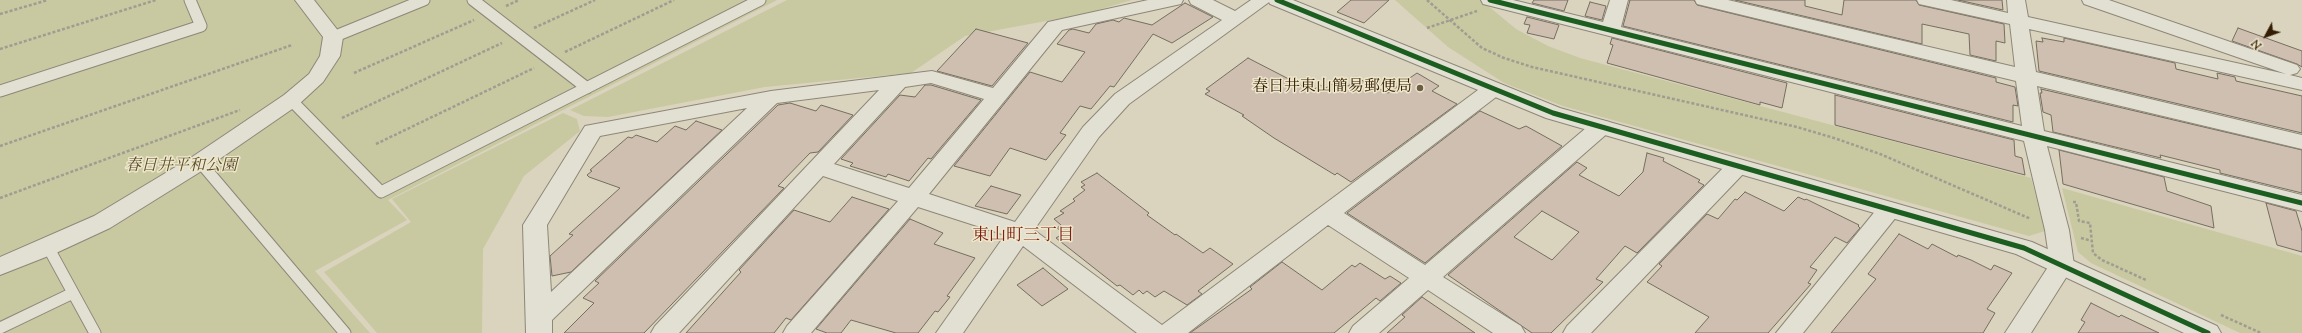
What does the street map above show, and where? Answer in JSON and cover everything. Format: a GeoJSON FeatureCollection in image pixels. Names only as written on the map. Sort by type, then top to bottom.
{"type":"FeatureCollection","features":[{"type":"Feature","properties":{"kind":"street"},"geometry":{"type":"LineString","coordinates":[[0,266],[48,247],[102,222],[200,162],[292,100],[316,78],[330,56],[333,38],[304,0]]}},
{"type":"Feature","properties":{"kind":"street"},"geometry":{"type":"LineString","coordinates":[[796,333],[915,196],[1055,26],[1174,0]]}},
{"type":"Feature","properties":{"kind":"street"},"geometry":{"type":"LineString","coordinates":[[1198,0],[1236,19]]}},
{"type":"Feature","properties":{"kind":"street"},"geometry":{"type":"LineString","coordinates":[[957,330],[1091,132],[1122,99],[1264,0]]}},
{"type":"Feature","properties":{"kind":"street"},"geometry":{"type":"LineString","coordinates":[[1277,0],[1553,113],[1737,167],[2024,248],[2062,265],[2213,323]]}},
{"type":"Feature","properties":{"kind":"street"},"geometry":{"type":"LineString","coordinates":[[1490,0],[2302,204]]}},
{"type":"Feature","properties":{"kind":"street"},"geometry":{"type":"LineString","coordinates":[[1610,30],[1619,0]]}},
{"type":"Feature","properties":{"kind":"street"},"geometry":{"type":"LineString","coordinates":[[1704,0],[2302,142]]}},
{"type":"Feature","properties":{"kind":"street"},"geometry":{"type":"LineString","coordinates":[[1926,0],[2302,84]]}},
{"type":"Feature","properties":{"kind":"street"},"geometry":{"type":"LineString","coordinates":[[2016,0],[2034,137],[2057,230],[2062,265],[2018,333]]}},
{"type":"Feature","properties":{"kind":"street"},"geometry":{"type":"LineString","coordinates":[[2092,0],[2302,74]]}},
{"type":"Feature","properties":{"kind":"street"},"geometry":{"type":"LineString","coordinates":[[540,325],[535,225],[594,131],[771,96],[932,77],[997,96]]}},
{"type":"Feature","properties":{"kind":"street"},"geometry":{"type":"LineString","coordinates":[[664,333],[899,81]]}},
{"type":"Feature","properties":{"kind":"street"},"geometry":{"type":"LineString","coordinates":[[1170,333],[1493,89]]}},
{"type":"Feature","properties":{"kind":"street"},"geometry":{"type":"LineString","coordinates":[[540,325],[771,96]]}},
{"type":"Feature","properties":{"kind":"street"},"geometry":{"type":"LineString","coordinates":[[1362,333],[1601,127]]}},
{"type":"Feature","properties":{"kind":"street"},"geometry":{"type":"LineString","coordinates":[[819,167],[915,196],[1022,232],[1155,333]]}},
{"type":"Feature","properties":{"kind":"street"},"geometry":{"type":"LineString","coordinates":[[1576,333],[1737,167]]}},
{"type":"Feature","properties":{"kind":"street"},"geometry":{"type":"LineString","coordinates":[[1789,333],[1889,210]]}},
{"type":"Feature","properties":{"kind":"street"},"geometry":{"type":"LineString","coordinates":[[1328,214],[1512,333]]}},
{"type":"Feature","properties":{"kind":"lane"},"geometry":{"type":"LineString","coordinates":[[0,91],[201,26],[190,0]]}},
{"type":"Feature","properties":{"kind":"lane"},"geometry":{"type":"LineString","coordinates":[[333,38],[422,0]]}},
{"type":"Feature","properties":{"kind":"lane"},"geometry":{"type":"LineString","coordinates":[[473,0],[587,88]]}},
{"type":"Feature","properties":{"kind":"lane"},"geometry":{"type":"LineString","coordinates":[[292,100],[381,192],[760,0]]}},
{"type":"Feature","properties":{"kind":"lane"},"geometry":{"type":"LineString","coordinates":[[200,162],[345,333]]}},
{"type":"Feature","properties":{"kind":"lane"},"geometry":{"type":"LineString","coordinates":[[48,247],[73,293],[90,331]]}},
{"type":"Feature","properties":{"kind":"lane"},"geometry":{"type":"LineString","coordinates":[[0,328],[73,293]]}},
{"type":"Feature","properties":{"kind":"path"},"geometry":{"type":"LineString","coordinates":[[0,14],[48,0]]}},
{"type":"Feature","properties":{"kind":"path"},"geometry":{"type":"LineString","coordinates":[[0,48],[156,0]]}},
{"type":"Feature","properties":{"kind":"path"},"geometry":{"type":"LineString","coordinates":[[354,74],[518,0]]}},
{"type":"Feature","properties":{"kind":"path"},"geometry":{"type":"LineString","coordinates":[[342,118],[595,0]]}},
{"type":"Feature","properties":{"kind":"path"},"geometry":{"type":"LineString","coordinates":[[376,144],[674,0]]}},
{"type":"Feature","properties":{"kind":"path"},"geometry":{"type":"LineString","coordinates":[[1427,0],[1482,48],[1504,58],[1532,67],[1834,138],[1880,154],[2057,230],[2092,241]]}},
{"type":"Feature","properties":{"kind":"path"},"geometry":{"type":"LineString","coordinates":[[1427,28],[1450,21],[1460,15],[1475,12],[1490,0]]}},
{"type":"Feature","properties":{"kind":"path"},"geometry":{"type":"LineString","coordinates":[[0,146],[292,44]]}},
{"type":"Feature","properties":{"kind":"path"},"geometry":{"type":"LineString","coordinates":[[0,198],[251,106],[270,115]]}},
{"type":"Feature","properties":{"kind":"path"},"geometry":{"type":"LineString","coordinates":[[2049,196],[2076,202],[2079,221],[2090,223],[2093,253],[2102,260],[2153,283]]}},
{"type":"Feature","properties":{"kind":"path"},"geometry":{"type":"LineString","coordinates":[[2213,323],[2261,333]]}},
{"type":"Feature","properties":{"kind":"green space","name":"春日井平和公園"},"geometry":{"type":"Polygon","coordinates":[[[0,0],[777,0],[388,200],[407,220],[315,271],[370,333],[0,333],[0,0]]]}},
{"type":"Feature","properties":{"kind":"green space"},"geometry":{"type":"Polygon","coordinates":[[[787,0],[1132,0],[1084,14],[965,36],[911,73],[765,87],[608,117],[584,116],[570,110],[787,0]]]}},
{"type":"Feature","properties":{"kind":"green space"},"geometry":{"type":"Polygon","coordinates":[[[1395,0],[1481,0],[1516,29],[1548,46],[1580,58],[2031,178],[2045,231],[2029,236],[1563,106],[1504,83],[1448,47],[1395,0]]]}},
{"type":"Feature","properties":{"kind":"green space"},"geometry":{"type":"Polygon","coordinates":[[[563,113],[577,119],[580,131],[524,176],[483,249],[482,333],[377,333],[324,272],[411,222],[392,199],[563,113]]]}},
{"type":"Feature","properties":{"kind":"green space"},"geometry":{"type":"Polygon","coordinates":[[[2062,188],[2302,256],[2302,333],[2240,333],[2091,263],[2078,252],[2062,188]]]}},
{"type":"Feature","properties":{"kind":"building"},"geometry":{"type":"Polygon","coordinates":[[[1351,0],[1389,0],[1364,23],[1337,12],[1351,0]]]}},
{"type":"Feature","properties":{"kind":"building"},"geometry":{"type":"Polygon","coordinates":[[[1534,0],[1568,0],[1564,11],[1532,3],[1534,0]]]}},
{"type":"Feature","properties":{"kind":"building"},"geometry":{"type":"Polygon","coordinates":[[[1630,0],[1694,0],[1697,5],[1996,78],[1996,82],[2015,87],[2018,106],[2013,105],[2013,122],[1623,26],[1630,0]]]}},
{"type":"Feature","properties":{"kind":"building"},"geometry":{"type":"Polygon","coordinates":[[[1735,0],[1805,0],[1805,6],[1842,15],[1844,0],[1916,0],[1919,5],[2004,24],[2005,43],[1996,41],[1996,61],[1970,55],[1969,34],[1922,24],[1922,44],[1735,0]]]}},
{"type":"Feature","properties":{"kind":"building"},"geometry":{"type":"Polygon","coordinates":[[[1958,0],[2002,0],[2003,10],[1958,0]]]}},
{"type":"Feature","properties":{"kind":"building"},"geometry":{"type":"Polygon","coordinates":[[[1590,2],[1606,6],[1602,20],[1585,16],[1590,2]]]}},
{"type":"Feature","properties":{"kind":"building"},"geometry":{"type":"Polygon","coordinates":[[[1185,3],[1213,17],[1172,43],[1153,34],[1114,87],[1110,86],[1091,109],[1080,106],[1060,133],[1066,135],[1046,160],[1010,148],[990,176],[954,166],[1030,72],[1062,82],[1085,52],[1057,44],[1069,30],[1073,29],[1089,33],[1096,24],[1113,20],[1119,22],[1124,18],[1152,25],[1185,3]]]}},
{"type":"Feature","properties":{"kind":"building"},"geometry":{"type":"Polygon","coordinates":[[[1527,17],[1559,25],[1554,39],[1527,33],[1530,25],[1524,24],[1527,17]]]}},
{"type":"Feature","properties":{"kind":"building"},"geometry":{"type":"Polygon","coordinates":[[[2238,28],[2302,51],[2302,67],[2232,41],[2238,28]]]}},
{"type":"Feature","properties":{"kind":"building"},"geometry":{"type":"Polygon","coordinates":[[[976,29],[1028,43],[992,86],[937,71],[976,29]]]}},
{"type":"Feature","properties":{"kind":"building"},"geometry":{"type":"Polygon","coordinates":[[[1612,38],[1787,83],[1782,108],[1760,102],[1760,105],[1607,63],[1613,45],[1610,44],[1612,38]]]}},
{"type":"Feature","properties":{"kind":"building"},"geometry":{"type":"Polygon","coordinates":[[[2042,38],[2064,42],[2064,38],[2175,63],[2176,69],[2218,79],[2217,73],[2235,77],[2236,81],[2302,96],[2302,133],[2039,71],[2036,41],[2043,42],[2042,38]]]}},
{"type":"Feature","properties":{"kind":"building"},"geometry":{"type":"Polygon","coordinates":[[[1248,58],[1312,91],[1320,85],[1326,88],[1337,81],[1348,86],[1359,79],[1388,93],[1417,73],[1439,86],[1432,91],[1457,104],[1351,182],[1337,173],[1335,175],[1274,138],[1242,116],[1244,115],[1205,94],[1210,91],[1206,89],[1248,58]]]}},
{"type":"Feature","properties":{"kind":"building"},"geometry":{"type":"Polygon","coordinates":[[[925,85],[931,85],[981,100],[931,159],[928,158],[909,181],[888,174],[886,177],[850,166],[853,163],[841,159],[900,95],[915,97],[925,85]]]}},
{"type":"Feature","properties":{"kind":"building"},"geometry":{"type":"Polygon","coordinates":[[[2041,89],[2302,150],[2302,193],[2220,173],[2220,170],[2160,155],[2161,158],[2053,132],[2051,115],[2043,112],[2040,93],[2042,93],[2041,89]]]}},
{"type":"Feature","properties":{"kind":"building"},"geometry":{"type":"Polygon","coordinates":[[[1835,95],[2014,140],[2015,156],[2022,158],[2025,175],[1835,125],[1835,95]]]}},
{"type":"Feature","properties":{"kind":"building"},"geometry":{"type":"Polygon","coordinates":[[[790,103],[816,111],[821,105],[853,115],[818,152],[810,153],[778,186],[784,188],[644,333],[564,333],[594,303],[583,298],[599,283],[595,281],[778,105],[790,103]]]}},
{"type":"Feature","properties":{"kind":"building"},"geometry":{"type":"Polygon","coordinates":[[[1480,111],[1519,129],[1526,126],[1562,146],[1425,263],[1347,213],[1480,111]]]}},
{"type":"Feature","properties":{"kind":"building"},"geometry":{"type":"Polygon","coordinates":[[[696,121],[722,130],[571,272],[552,276],[550,256],[573,235],[569,234],[620,188],[589,177],[587,175],[592,171],[590,170],[628,137],[632,138],[636,135],[657,142],[675,126],[686,130],[696,121]]]}},
{"type":"Feature","properties":{"kind":"building"},"geometry":{"type":"Polygon","coordinates":[[[2059,150],[2164,177],[2167,191],[2211,206],[2214,228],[2063,184],[2059,150]]]}},
{"type":"Feature","properties":{"kind":"building"},"geometry":{"type":"Polygon","coordinates":[[[1647,153],[1664,158],[1663,161],[1700,180],[1698,182],[1704,185],[1637,253],[1625,246],[1596,279],[1603,282],[1551,333],[1532,333],[1448,275],[1577,162],[1587,168],[1579,175],[1619,196],[1643,172],[1647,153]],[[1542,211],[1514,237],[1552,260],[1579,232],[1542,211]]]}},
{"type":"Feature","properties":{"kind":"building"},"geometry":{"type":"Polygon","coordinates":[[[1097,173],[1149,213],[1147,215],[1175,235],[1176,234],[1203,253],[1210,248],[1233,264],[1198,291],[1202,294],[1187,305],[1164,291],[1155,297],[1147,291],[1143,294],[1139,290],[1133,295],[1120,285],[1117,286],[1056,238],[1064,233],[1057,228],[1061,225],[1054,219],[1064,213],[1060,211],[1075,201],[1073,199],[1085,190],[1081,187],[1085,185],[1081,182],[1097,173]]]}},
{"type":"Feature","properties":{"kind":"building"},"geometry":{"type":"Polygon","coordinates":[[[991,186],[1021,195],[1007,214],[975,206],[991,186]]]}},
{"type":"Feature","properties":{"kind":"building"},"geometry":{"type":"Polygon","coordinates":[[[1745,192],[1784,211],[1798,197],[1805,200],[1806,199],[1859,225],[1858,226],[1860,228],[1847,243],[1835,237],[1810,267],[1817,270],[1808,283],[1811,284],[1768,333],[1695,333],[1709,317],[1647,282],[1662,266],[1659,264],[1707,214],[1718,219],[1735,199],[1737,200],[1745,192]]]}},
{"type":"Feature","properties":{"kind":"building"},"geometry":{"type":"Polygon","coordinates":[[[852,197],[889,209],[791,320],[786,318],[774,333],[686,333],[741,272],[739,270],[794,210],[830,222],[852,197]]]}},
{"type":"Feature","properties":{"kind":"building"},"geometry":{"type":"Polygon","coordinates":[[[2266,203],[2296,211],[2302,231],[2302,252],[2277,245],[2266,203]]]}},
{"type":"Feature","properties":{"kind":"building"},"geometry":{"type":"Polygon","coordinates":[[[910,219],[943,233],[934,244],[975,258],[947,296],[950,297],[938,312],[935,311],[918,333],[896,333],[851,320],[841,333],[827,333],[816,329],[910,219]]]}},
{"type":"Feature","properties":{"kind":"building"},"geometry":{"type":"Polygon","coordinates":[[[1899,234],[1928,249],[1932,244],[1957,257],[1958,255],[1991,270],[1994,265],[2012,273],[1987,309],[1995,313],[1983,333],[1831,333],[1876,279],[1868,274],[1899,234]]]}},
{"type":"Feature","properties":{"kind":"building"},"geometry":{"type":"Polygon","coordinates":[[[1282,262],[1322,290],[1352,265],[1355,267],[1360,263],[1385,279],[1390,276],[1401,283],[1380,301],[1376,298],[1334,333],[1190,333],[1252,289],[1250,287],[1282,262]]]}},
{"type":"Feature","properties":{"kind":"building"},"geometry":{"type":"Polygon","coordinates":[[[1043,268],[1068,289],[1042,306],[1017,285],[1043,268]]]}},
{"type":"Feature","properties":{"kind":"building"},"geometry":{"type":"Polygon","coordinates":[[[1422,297],[1475,333],[1387,333],[1405,317],[1402,315],[1422,297]]]}},
{"type":"Feature","properties":{"kind":"building"},"geometry":{"type":"Polygon","coordinates":[[[2091,303],[2119,317],[2121,315],[2159,333],[2078,333],[2085,322],[2081,320],[2091,303]]]}},
{"type":"Feature","properties":{"kind":"cycle path"},"geometry":{"type":"LineString","coordinates":[[1277,0],[1553,113],[2024,248],[2208,333]]}},
{"type":"Feature","properties":{"kind":"cycle path"},"geometry":{"type":"LineString","coordinates":[[1490,0],[2302,203]]}},
{"type":"Feature","properties":{"kind":"place","name":"春日井東山簡易郵便局"},"geometry":{"type":"Point","coordinates":[1420,88]}},
{"type":"Feature","properties":{"kind":"district","name":"東山町三丁目"},"geometry":{"type":"Point","coordinates":[1023,237]}}]}
